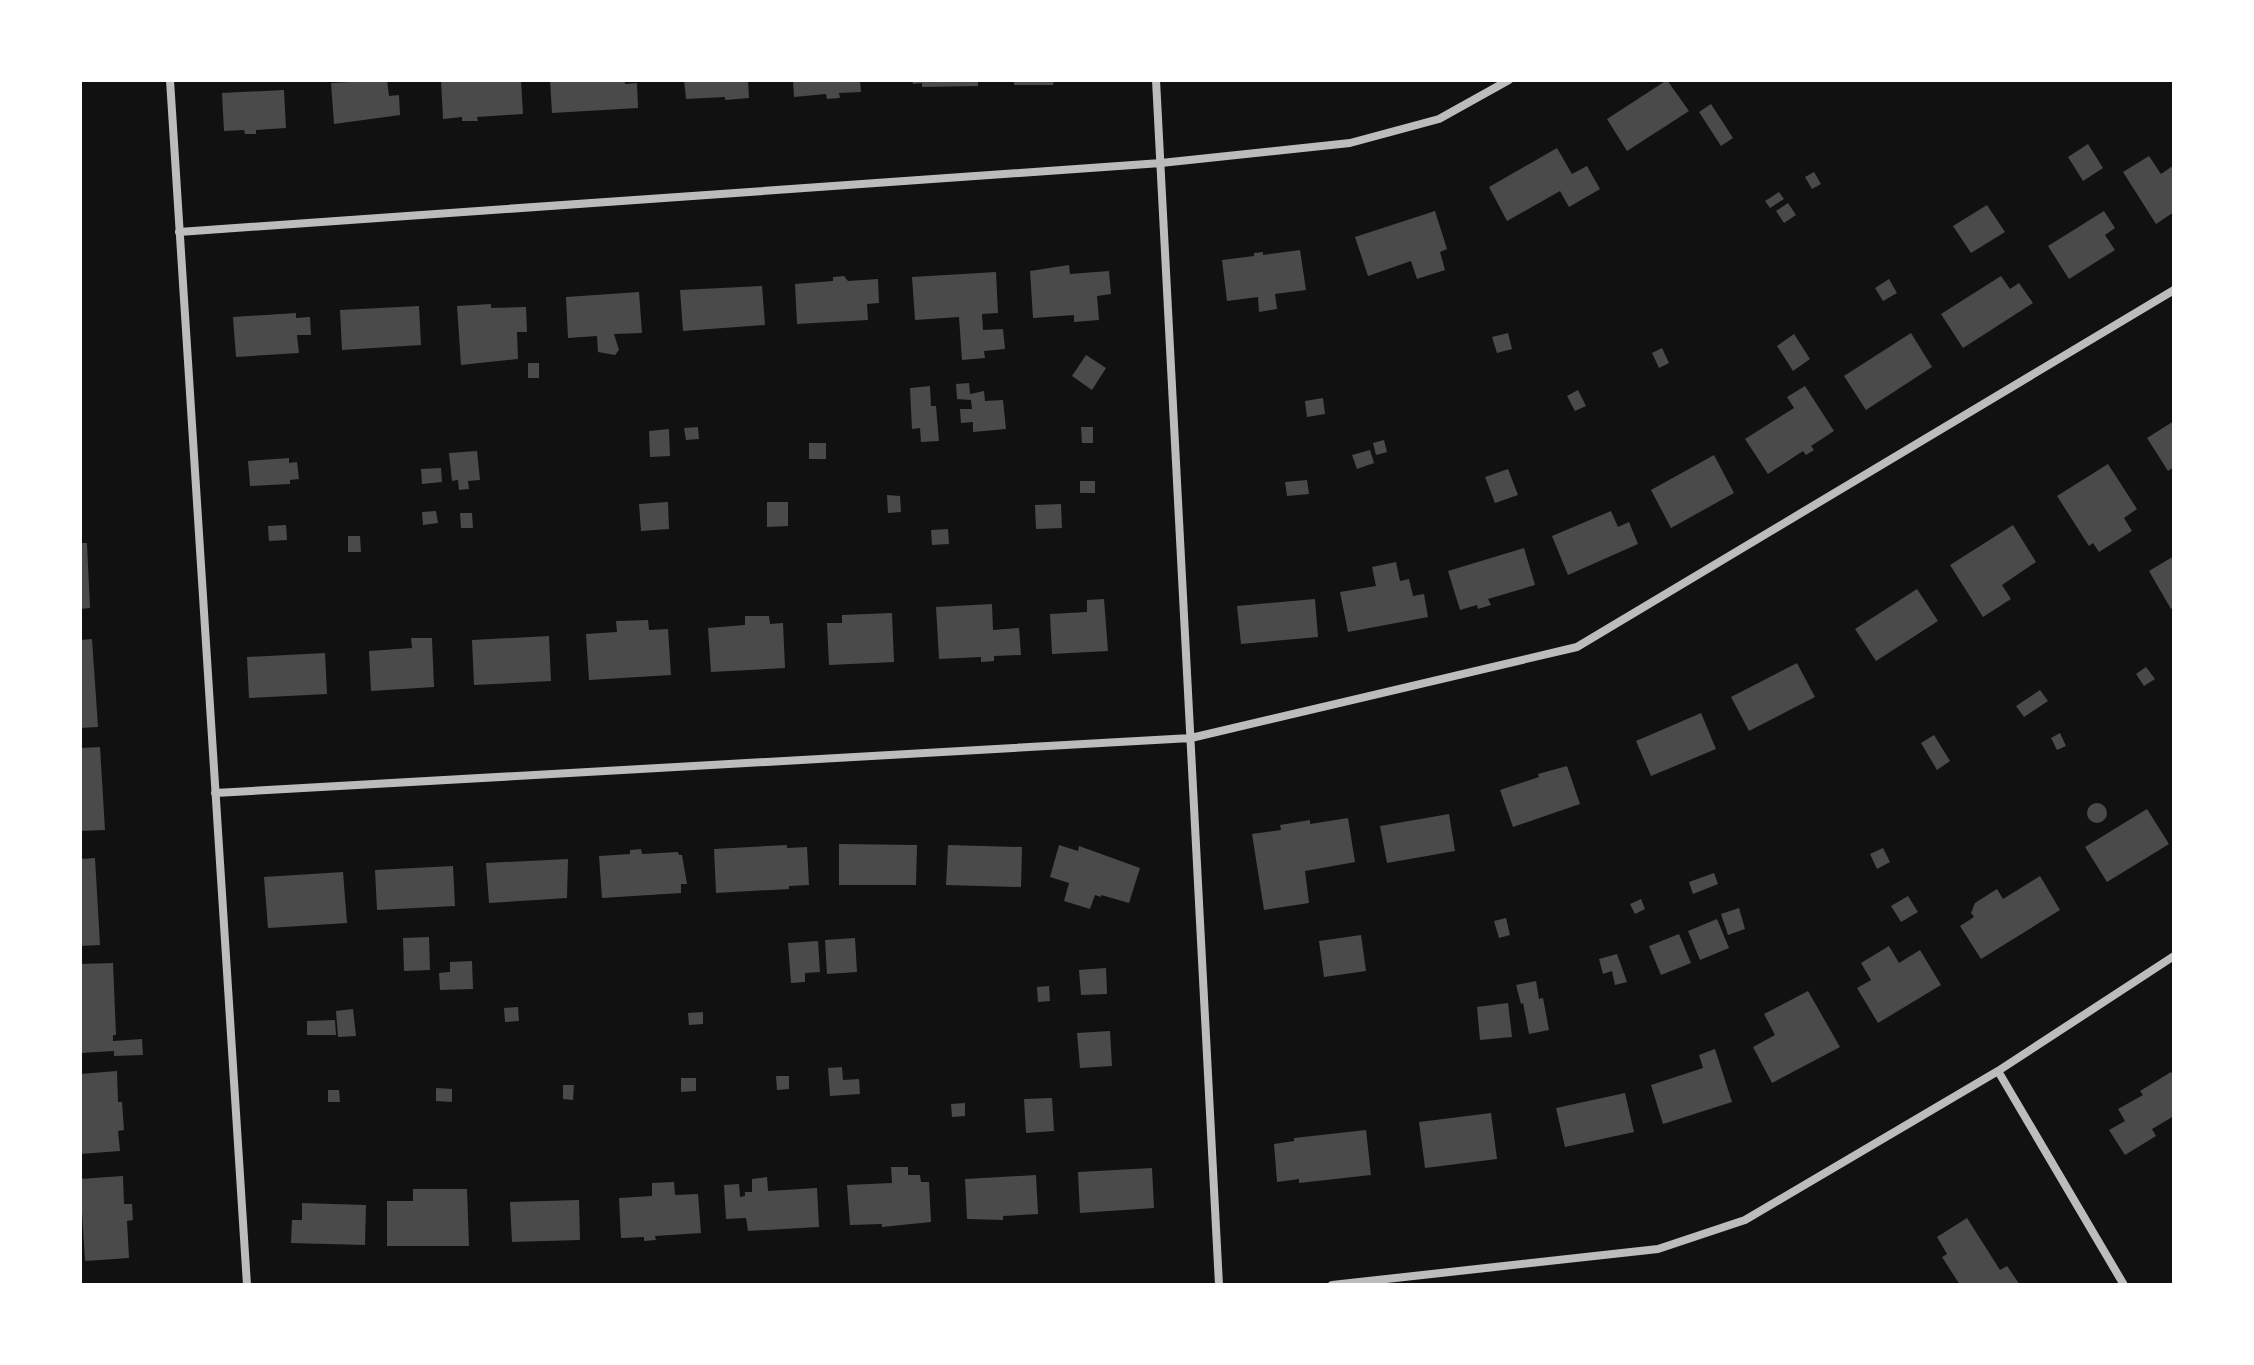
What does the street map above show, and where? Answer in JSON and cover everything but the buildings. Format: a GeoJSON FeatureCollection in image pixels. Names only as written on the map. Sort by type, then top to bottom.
{"type":"FeatureCollection","features":[{"type":"Feature","properties":{"kind":"street"},"geometry":{"type":"LineString","coordinates":[[170,80],[247,1285]]}},
{"type":"Feature","properties":{"kind":"street"},"geometry":{"type":"LineString","coordinates":[[1156,80],[1219,1285]]}},
{"type":"Feature","properties":{"kind":"street"},"geometry":{"type":"LineString","coordinates":[[179,232],[1161,163],[1350,143],[1439,119],[1509,80]]}},
{"type":"Feature","properties":{"kind":"street"},"geometry":{"type":"LineString","coordinates":[[215,793],[1191,738],[1577,647],[2174,290]]}},
{"type":"Feature","properties":{"kind":"street"},"geometry":{"type":"LineString","coordinates":[[1332,1285],[1658,1249],[1745,1220],[1998,1071],[2174,956]]}},
{"type":"Feature","properties":{"kind":"street"},"geometry":{"type":"LineString","coordinates":[[1998,1071],[2124,1285]]}}]}
